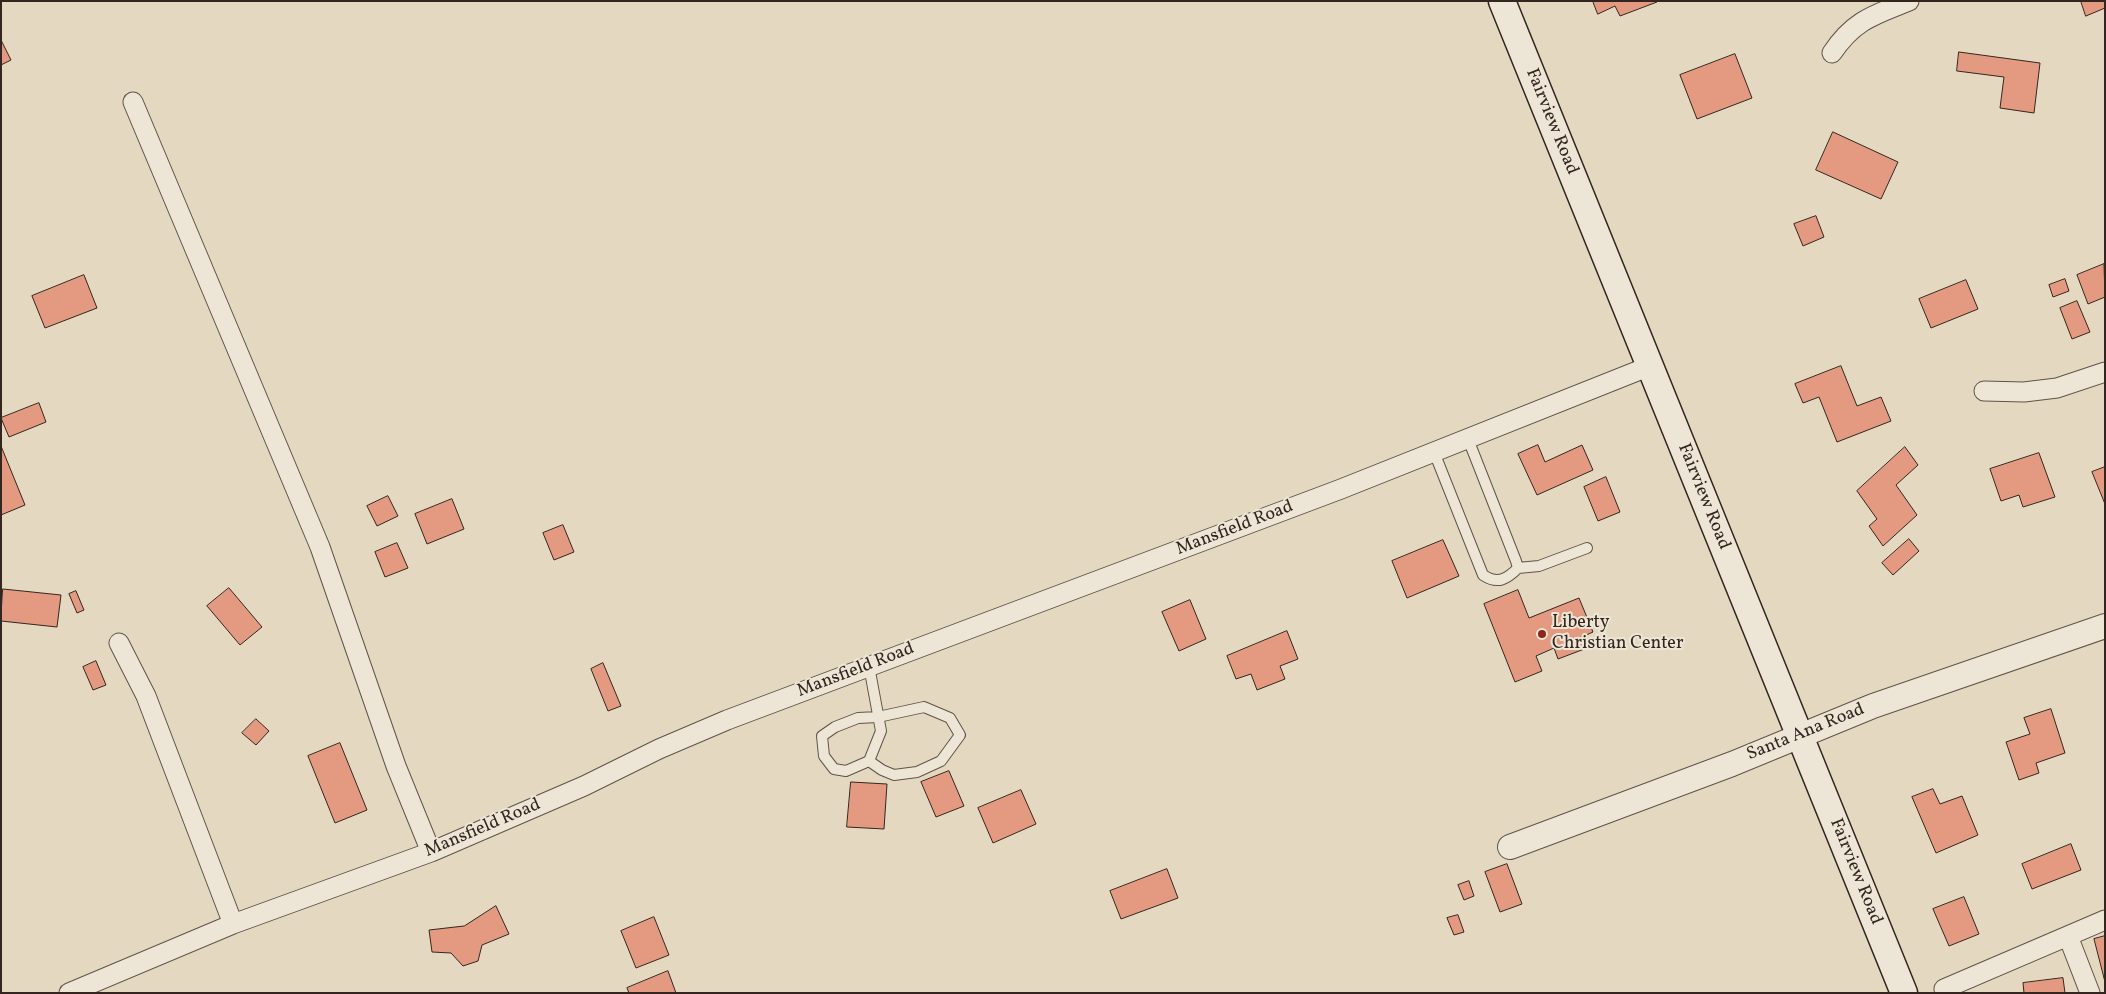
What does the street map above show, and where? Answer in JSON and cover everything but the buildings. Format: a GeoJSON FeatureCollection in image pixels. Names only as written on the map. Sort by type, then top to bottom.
{"type":"FeatureCollection","features":[{"type":"Feature","properties":{"kind":"main road","name":"Fairview Road"},"geometry":{"type":"LineString","coordinates":[[1502,1],[1904,993]]}},
{"type":"Feature","properties":{"kind":"street"},"geometry":{"type":"LineString","coordinates":[[1832,53],[1842,37],[1855,26],[1872,16],[1910,1]]}},
{"type":"Feature","properties":{"kind":"street"},"geometry":{"type":"LineString","coordinates":[[132,102],[320,547],[396,766],[431,852]]}},
{"type":"Feature","properties":{"kind":"street","name":"Mansfield Road"},"geometry":{"type":"LineString","coordinates":[[68,993],[234,924],[431,852],[584,786],[659,749],[727,720],[1341,489],[1650,366]]}},
{"type":"Feature","properties":{"kind":"street"},"geometry":{"type":"LineString","coordinates":[[1984,391],[2024,392],[2057,388],[2105,372]]}},
{"type":"Feature","properties":{"kind":"street","name":"Santa Ana Road"},"geometry":{"type":"LineString","coordinates":[[1510,846],[1732,764],[1873,706],[2105,626]]}},
{"type":"Feature","properties":{"kind":"street"},"geometry":{"type":"LineString","coordinates":[[119,643],[146,696],[234,924]]}},
{"type":"Feature","properties":{"kind":"street"},"geometry":{"type":"LineString","coordinates":[[1946,993],[1944,990],[2105,920]]}},
{"type":"Feature","properties":{"kind":"street"},"geometry":{"type":"LineString","coordinates":[[2068,936],[2090,993]]}},
{"type":"Feature","properties":{"kind":"lane"},"geometry":{"type":"LineString","coordinates":[[1468,439],[1518,568]]}},
{"type":"Feature","properties":{"kind":"lane"},"geometry":{"type":"LineString","coordinates":[[1434,452],[1483,575],[1492,581],[1500,581],[1510,576],[1518,568],[1539,566],[1588,548]]}},
{"type":"Feature","properties":{"kind":"lane"},"geometry":{"type":"LineString","coordinates":[[869,666],[878,717],[881,731],[870,761],[846,771],[834,769],[824,756],[822,736],[835,727],[858,718],[878,717],[924,707],[950,718],[960,735],[941,761],[917,772],[894,774],[882,770],[870,761]]}},
{"type":"Feature","properties":{"kind":"place","name":"Liberty Christian Center"},"geometry":{"type":"Point","coordinates":[1542,634]}}]}
